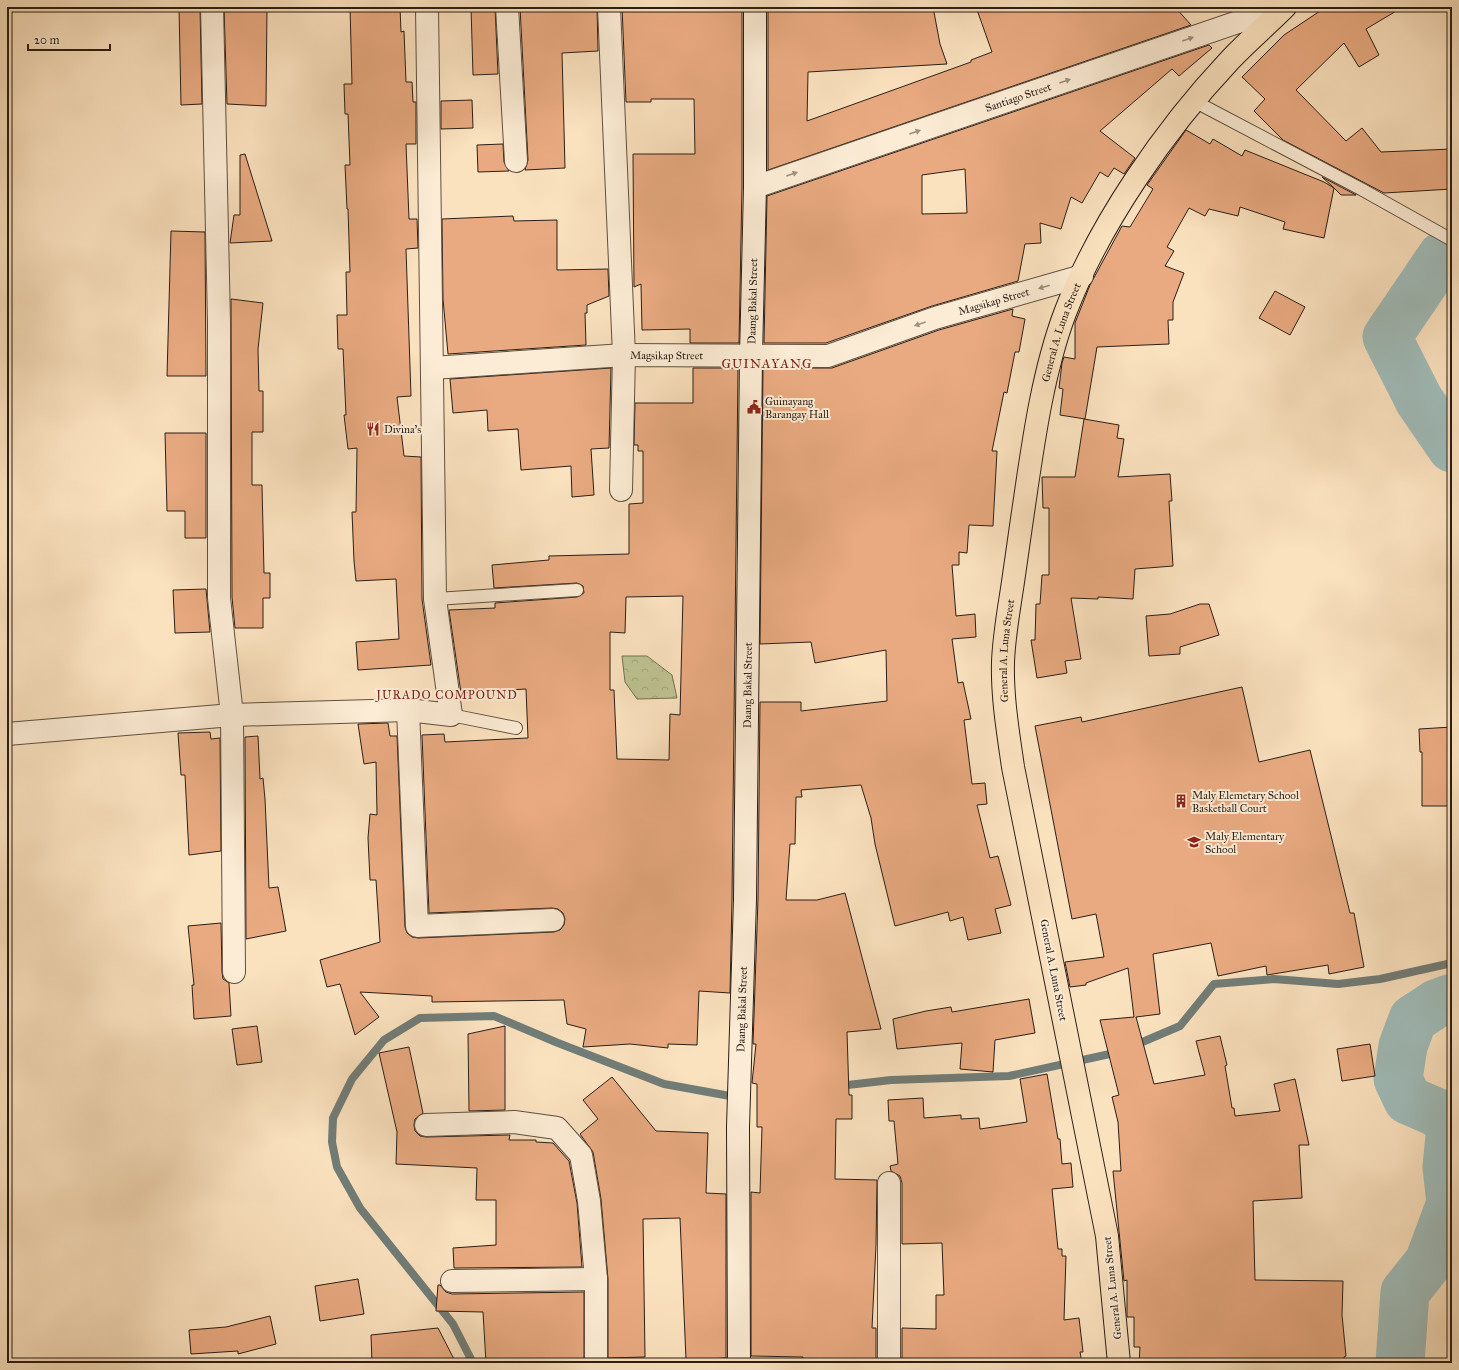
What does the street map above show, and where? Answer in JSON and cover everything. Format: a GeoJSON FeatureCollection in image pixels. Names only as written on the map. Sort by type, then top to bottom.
{"type":"FeatureCollection","features":[{"type":"Feature","properties":{"kind":"main road","name":"General A. Luna Street"},"geometry":{"type":"LineString","coordinates":[[1119,1363],[1107,1236],[1013,766],[1003,696],[1003,661],[1018,542],[1041,407],[1050,364],[1065,314],[1100,239],[1142,170],[1194,101],[1231,59],[1285,7]]}},
{"type":"Feature","properties":{"kind":"street"},"geometry":{"type":"LineString","coordinates":[[212,7],[219,322],[219,598],[232,716],[234,972]]}},
{"type":"Feature","properties":{"kind":"street"},"geometry":{"type":"LineString","coordinates":[[7,734],[232,716],[408,710],[451,715],[436,599],[427,7]]}},
{"type":"Feature","properties":{"kind":"street"},"geometry":{"type":"LineString","coordinates":[[507,7],[516,161]]}},
{"type":"Feature","properties":{"kind":"street"},"geometry":{"type":"LineString","coordinates":[[608,7],[624,355],[622,490]]}},
{"type":"Feature","properties":{"kind":"street","name":"Daang Bakal Street"},"geometry":{"type":"LineString","coordinates":[[739,1363],[738,1127],[745,899],[751,356],[755,187],[755,7]]}},
{"type":"Feature","properties":{"kind":"street","name":"Santiago Street"},"geometry":{"type":"LineString","coordinates":[[755,187],[1282,7]]}},
{"type":"Feature","properties":{"kind":"street","name":"Magsikap Street"},"geometry":{"type":"LineString","coordinates":[[432,368],[624,355],[828,356],[935,318],[1082,276]]}},
{"type":"Feature","properties":{"kind":"street"},"geometry":{"type":"LineString","coordinates":[[408,710],[417,926],[553,920]]}},
{"type":"Feature","properties":{"kind":"street"},"geometry":{"type":"LineString","coordinates":[[426,1125],[514,1122],[557,1128],[581,1155],[590,1202],[596,1279],[596,1363]]}},
{"type":"Feature","properties":{"kind":"street"},"geometry":{"type":"LineString","coordinates":[[889,1363],[890,1183]]}},
{"type":"Feature","properties":{"kind":"street"},"geometry":{"type":"LineString","coordinates":[[452,1281],[596,1279]]}},
{"type":"Feature","properties":{"kind":"lane"},"geometry":{"type":"LineString","coordinates":[[1194,101],[1361,189],[1452,240]]}},
{"type":"Feature","properties":{"kind":"lane"},"geometry":{"type":"LineString","coordinates":[[436,599],[577,590]]}},
{"type":"Feature","properties":{"kind":"lane"},"geometry":{"type":"LineString","coordinates":[[451,715],[516,728]]}},
{"type":"Feature","properties":{"kind":"green space"},"geometry":{"type":"Polygon","coordinates":[[[622,656],[647,656],[672,675],[677,698],[637,699],[625,682],[622,656]]]}},
{"type":"Feature","properties":{"kind":"building"},"geometry":{"type":"Polygon","coordinates":[[[179,7],[200,7],[202,104],[181,105],[179,7]]]}},
{"type":"Feature","properties":{"kind":"building"},"geometry":{"type":"Polygon","coordinates":[[[224,7],[267,7],[266,106],[227,104],[224,7]]]}},
{"type":"Feature","properties":{"kind":"building"},"geometry":{"type":"Polygon","coordinates":[[[350,7],[400,7],[401,32],[404,31],[406,82],[412,82],[413,102],[416,102],[416,144],[406,144],[409,219],[417,219],[418,248],[406,249],[411,396],[397,397],[404,456],[421,457],[422,599],[431,665],[358,670],[356,642],[399,639],[396,579],[356,581],[354,561],[352,512],[356,512],[357,448],[348,449],[344,415],[346,415],[343,349],[338,349],[337,315],[347,315],[346,272],[350,272],[345,165],[350,165],[348,114],[345,114],[344,84],[352,84],[350,7]]]}},
{"type":"Feature","properties":{"kind":"building"},"geometry":{"type":"Polygon","coordinates":[[[471,7],[495,7],[498,74],[473,75],[471,7]]]}},
{"type":"Feature","properties":{"kind":"building"},"geometry":{"type":"Polygon","coordinates":[[[520,7],[597,7],[598,51],[562,53],[565,168],[525,170],[528,160],[520,7]]]}},
{"type":"Feature","properties":{"kind":"building"},"geometry":{"type":"Polygon","coordinates":[[[622,7],[742,7],[742,187],[739,343],[690,343],[690,329],[642,330],[641,284],[634,287],[633,154],[695,154],[694,99],[651,99],[651,102],[626,102],[622,7]]]}},
{"type":"Feature","properties":{"kind":"building"},"geometry":{"type":"Polygon","coordinates":[[[768,7],[933,7],[940,44],[947,64],[808,72],[807,121],[971,62],[971,60],[992,52],[976,7],[1175,7],[1191,25],[768,170],[768,7]]]}},
{"type":"Feature","properties":{"kind":"building"},"geometry":{"type":"Polygon","coordinates":[[[1326,7],[1403,7],[1366,29],[1379,55],[1359,67],[1344,43],[1296,90],[1346,141],[1362,128],[1381,152],[1452,149],[1452,189],[1384,193],[1283,140],[1254,111],[1265,99],[1242,77],[1284,35],[1326,7]]]}},
{"type":"Feature","properties":{"kind":"building"},"geometry":{"type":"Polygon","coordinates":[[[1209,45],[1212,48],[1179,76],[1172,69],[1100,131],[1135,158],[1124,174],[1114,168],[1108,177],[1100,172],[1082,203],[1071,197],[1061,229],[1040,223],[1041,243],[1025,244],[1018,281],[932,306],[826,343],[764,343],[767,196],[1209,45]],[[965,169],[922,175],[922,214],[967,213],[965,169]]]}},
{"type":"Feature","properties":{"kind":"building"},"geometry":{"type":"Polygon","coordinates":[[[472,100],[473,128],[441,129],[441,101],[472,100]]]}},
{"type":"Feature","properties":{"kind":"building"},"geometry":{"type":"Polygon","coordinates":[[[1186,130],[1210,144],[1213,139],[1242,156],[1245,150],[1324,182],[1334,188],[1324,238],[1283,229],[1285,222],[1240,207],[1238,216],[1209,209],[1205,216],[1189,208],[1167,247],[1174,251],[1165,266],[1184,273],[1173,302],[1173,320],[1168,320],[1169,344],[1097,347],[1085,419],[1060,415],[1063,389],[1059,388],[1062,363],[1064,357],[1075,359],[1075,323],[1090,285],[1122,226],[1130,227],[1153,189],[1147,185],[1186,130]]]}},
{"type":"Feature","properties":{"kind":"building"},"geometry":{"type":"Polygon","coordinates":[[[503,144],[504,162],[509,171],[478,172],[477,145],[503,144]]]}},
{"type":"Feature","properties":{"kind":"building"},"geometry":{"type":"Polygon","coordinates":[[[245,154],[272,241],[230,243],[234,215],[240,215],[240,155],[245,154]]]}},
{"type":"Feature","properties":{"kind":"building"},"geometry":{"type":"Polygon","coordinates":[[[1322,177],[1356,195],[1341,195],[1322,177]]]}},
{"type":"Feature","properties":{"kind":"building"},"geometry":{"type":"Polygon","coordinates":[[[513,216],[514,221],[557,220],[557,270],[608,269],[609,296],[587,305],[587,313],[585,313],[586,345],[448,354],[443,299],[442,219],[513,216]]]}},
{"type":"Feature","properties":{"kind":"building"},"geometry":{"type":"Polygon","coordinates":[[[171,231],[205,232],[206,376],[167,376],[171,231]]]}},
{"type":"Feature","properties":{"kind":"building"},"geometry":{"type":"Polygon","coordinates":[[[1275,291],[1305,307],[1290,335],[1259,318],[1275,291]]]}},
{"type":"Feature","properties":{"kind":"building"},"geometry":{"type":"Polygon","coordinates":[[[231,299],[263,303],[258,349],[259,391],[263,391],[263,432],[252,432],[252,485],[262,485],[264,573],[270,573],[270,598],[263,598],[263,628],[235,628],[232,597],[231,299]]]}},
{"type":"Feature","properties":{"kind":"building"},"geometry":{"type":"Polygon","coordinates":[[[1013,309],[1012,316],[1025,319],[1019,352],[1015,352],[1007,393],[1004,392],[992,451],[997,451],[993,526],[969,525],[967,553],[959,552],[959,565],[952,565],[956,616],[975,614],[976,637],[952,639],[958,683],[963,682],[971,719],[964,720],[972,784],[985,783],[987,804],[977,805],[990,858],[998,856],[1011,905],[995,909],[1001,933],[968,940],[963,917],[950,921],[948,912],[895,926],[875,844],[871,818],[861,785],[801,790],[802,797],[796,797],[795,844],[790,844],[786,900],[817,900],[845,893],[881,1029],[847,1032],[849,1095],[852,1095],[852,1119],[836,1119],[835,1179],[877,1180],[872,1328],[876,1328],[876,1363],[803,1363],[803,1357],[751,1356],[751,1192],[760,1193],[762,1127],[757,1127],[757,1084],[752,1083],[756,1044],[753,1044],[758,899],[760,702],[801,702],[801,711],[887,701],[886,650],[815,663],[811,642],[760,644],[763,368],[832,368],[939,330],[1013,309]]]}},
{"type":"Feature","properties":{"kind":"building"},"geometry":{"type":"Polygon","coordinates":[[[611,368],[609,448],[591,449],[594,495],[572,497],[571,466],[521,470],[518,429],[488,431],[487,410],[453,413],[450,379],[611,368]]]}},
{"type":"Feature","properties":{"kind":"building"},"geometry":{"type":"Polygon","coordinates":[[[693,368],[738,368],[730,993],[699,991],[697,1045],[668,1044],[668,1048],[630,1044],[583,1047],[586,1029],[567,1024],[564,1000],[432,1002],[432,996],[360,992],[379,1017],[355,1035],[340,984],[327,987],[320,960],[380,942],[376,880],[370,880],[368,838],[370,814],[377,815],[376,762],[364,764],[358,724],[388,723],[390,736],[397,736],[405,927],[407,933],[412,937],[418,938],[554,932],[560,930],[564,925],[565,919],[563,913],[558,909],[552,908],[429,913],[422,735],[444,734],[445,742],[528,738],[526,689],[461,693],[449,610],[495,608],[495,603],[577,597],[584,593],[583,586],[577,583],[494,588],[492,565],[549,560],[549,556],[629,554],[629,504],[643,503],[643,451],[638,451],[638,445],[634,445],[635,403],[693,403],[693,368]],[[683,596],[626,597],[625,633],[610,632],[610,690],[614,690],[617,759],[669,760],[670,714],[680,715],[683,596]]]}},
{"type":"Feature","properties":{"kind":"building"},"geometry":{"type":"Polygon","coordinates":[[[1084,419],[1119,425],[1117,438],[1124,439],[1118,477],[1170,474],[1172,501],[1169,501],[1173,566],[1135,569],[1133,599],[1098,597],[1098,599],[1071,598],[1081,659],[1065,661],[1067,673],[1037,678],[1031,640],[1035,640],[1036,604],[1040,604],[1042,575],[1049,575],[1049,508],[1043,508],[1042,477],[1075,477],[1084,419]]]}},
{"type":"Feature","properties":{"kind":"building"},"geometry":{"type":"Polygon","coordinates":[[[165,433],[206,433],[206,538],[185,538],[185,511],[167,511],[165,433]]]}},
{"type":"Feature","properties":{"kind":"building"},"geometry":{"type":"Polygon","coordinates":[[[206,589],[210,632],[175,633],[173,590],[206,589]]]}},
{"type":"Feature","properties":{"kind":"building"},"geometry":{"type":"Polygon","coordinates":[[[1200,604],[1209,604],[1219,635],[1180,647],[1180,654],[1149,656],[1146,616],[1170,614],[1200,604]]]}},
{"type":"Feature","properties":{"kind":"building"},"geometry":{"type":"Polygon","coordinates":[[[1242,687],[1259,762],[1310,750],[1350,913],[1354,913],[1364,967],[1329,974],[1328,965],[1267,975],[1266,966],[1218,976],[1211,943],[1153,954],[1160,1014],[1136,1017],[1154,1084],[1205,1075],[1196,1041],[1220,1036],[1227,1065],[1225,1066],[1232,1108],[1234,1108],[1235,1116],[1280,1111],[1274,1084],[1295,1079],[1309,1145],[1299,1145],[1302,1198],[1253,1201],[1255,1280],[1343,1281],[1342,1315],[1346,1356],[1344,1357],[1344,1363],[1139,1363],[1140,1347],[1134,1347],[1134,1317],[1127,1317],[1127,1280],[1124,1281],[1113,1171],[1121,1171],[1118,1122],[1112,1097],[1119,1095],[1100,1020],[1134,1017],[1128,968],[1086,983],[1086,985],[1070,987],[1065,962],[1104,957],[1096,914],[1072,919],[1035,726],[1081,717],[1082,722],[1242,687]]]}},
{"type":"Feature","properties":{"kind":"building"},"geometry":{"type":"Polygon","coordinates":[[[1452,727],[1452,806],[1422,806],[1422,752],[1420,752],[1419,729],[1452,727]]]}},
{"type":"Feature","properties":{"kind":"building"},"geometry":{"type":"Polygon","coordinates":[[[210,732],[211,739],[220,738],[221,851],[189,855],[185,775],[181,775],[178,733],[210,732]]]}},
{"type":"Feature","properties":{"kind":"building"},"geometry":{"type":"Polygon","coordinates":[[[258,736],[260,779],[263,778],[265,799],[269,888],[278,887],[286,931],[246,939],[245,737],[258,736]]]}},
{"type":"Feature","properties":{"kind":"building"},"geometry":{"type":"Polygon","coordinates":[[[221,923],[222,972],[223,979],[229,983],[231,1016],[194,1019],[192,985],[194,985],[188,926],[221,923]]]}},
{"type":"Feature","properties":{"kind":"building"},"geometry":{"type":"Polygon","coordinates":[[[1029,999],[1035,1033],[995,1040],[993,1072],[960,1069],[962,1043],[897,1049],[893,1019],[951,1007],[952,1012],[1029,999]]]}},
{"type":"Feature","properties":{"kind":"building"},"geometry":{"type":"Polygon","coordinates":[[[257,1026],[262,1062],[237,1065],[232,1029],[257,1026]]]}},
{"type":"Feature","properties":{"kind":"building"},"geometry":{"type":"Polygon","coordinates":[[[505,1026],[505,1110],[469,1111],[468,1034],[505,1026]]]}},
{"type":"Feature","properties":{"kind":"building"},"geometry":{"type":"Polygon","coordinates":[[[1370,1044],[1375,1076],[1342,1081],[1337,1049],[1370,1044]]]}},
{"type":"Feature","properties":{"kind":"building"},"geometry":{"type":"Polygon","coordinates":[[[409,1047],[423,1113],[415,1119],[414,1125],[415,1131],[420,1136],[510,1135],[509,1140],[536,1140],[536,1142],[553,1143],[569,1161],[577,1203],[582,1267],[454,1268],[453,1248],[496,1245],[496,1200],[476,1200],[477,1168],[396,1164],[397,1132],[379,1053],[409,1047]]]}},
{"type":"Feature","properties":{"kind":"building"},"geometry":{"type":"Polygon","coordinates":[[[1047,1074],[1058,1139],[1060,1139],[1062,1164],[1071,1163],[1073,1187],[1052,1189],[1058,1249],[1062,1249],[1062,1256],[1066,1256],[1064,1320],[1079,1318],[1083,1352],[1080,1352],[1082,1363],[902,1363],[902,1328],[936,1329],[936,1295],[944,1295],[942,1243],[902,1244],[902,1183],[900,1176],[891,1171],[890,1166],[898,1164],[894,1121],[889,1121],[888,1100],[923,1098],[924,1118],[961,1115],[961,1119],[979,1118],[980,1129],[1027,1122],[1020,1079],[1047,1074]]]}},
{"type":"Feature","properties":{"kind":"building"},"geometry":{"type":"Polygon","coordinates":[[[612,1077],[656,1131],[708,1133],[706,1193],[726,1194],[726,1358],[686,1360],[680,1218],[643,1219],[645,1357],[608,1358],[608,1279],[601,1199],[593,1152],[580,1134],[598,1119],[583,1100],[612,1077]]]}},
{"type":"Feature","properties":{"kind":"building"},"geometry":{"type":"Polygon","coordinates":[[[358,1279],[364,1314],[320,1321],[315,1286],[358,1279]]]}},
{"type":"Feature","properties":{"kind":"building"},"geometry":{"type":"Polygon","coordinates":[[[438,1285],[440,1285],[446,1292],[452,1294],[584,1292],[584,1363],[486,1363],[483,1312],[436,1311],[438,1285]]]}},
{"type":"Feature","properties":{"kind":"building"},"geometry":{"type":"Polygon","coordinates":[[[270,1316],[276,1344],[238,1354],[238,1351],[191,1354],[189,1330],[226,1327],[270,1316]]]}},
{"type":"Feature","properties":{"kind":"building"},"geometry":{"type":"Polygon","coordinates":[[[438,1328],[456,1363],[372,1363],[371,1335],[438,1328]]]}},
{"type":"Feature","properties":{"kind":"waterway"},"geometry":{"type":"LineString","coordinates":[[1442,256],[1387,337],[1419,400],[1452,448]]}},
{"type":"Feature","properties":{"kind":"waterway"},"geometry":{"type":"LineString","coordinates":[[1133,1046],[1180,1026],[1214,984],[1274,979],[1338,984],[1380,979],[1452,963]]}},
{"type":"Feature","properties":{"kind":"waterway"},"geometry":{"type":"LineString","coordinates":[[1400,1363],[1405,1292],[1429,1262],[1451,1203],[1447,1167],[1451,1126],[1438,1113],[1408,1100],[1398,1079],[1403,1046],[1413,1019],[1436,1004],[1452,998]]}},
{"type":"Feature","properties":{"kind":"waterway"},"geometry":{"type":"LineString","coordinates":[[473,1363],[453,1324],[360,1208],[337,1167],[332,1142],[333,1118],[352,1079],[384,1040],[420,1018],[494,1016],[558,1043],[664,1084],[730,1096]]}},
{"type":"Feature","properties":{"kind":"waterway"},"geometry":{"type":"LineString","coordinates":[[839,1086],[891,1080],[1009,1076],[1119,1052]]}},
{"type":"Feature","properties":{"kind":"place","name":"Guinayang Barangay Hall"},"geometry":{"type":"Point","coordinates":[754,407]}},
{"type":"Feature","properties":{"kind":"place","name":"Divina's"},"geometry":{"type":"Point","coordinates":[373,429]}},
{"type":"Feature","properties":{"kind":"place","name":"Maly Elemetary School Basketball Court"},"geometry":{"type":"Point","coordinates":[1181,801]}},
{"type":"Feature","properties":{"kind":"place","name":"Maly Elementary School"},"geometry":{"type":"Point","coordinates":[1194,842]}},
{"type":"Feature","properties":{"kind":"district","name":"GUINAYANG"},"geometry":{"type":"Point","coordinates":[767,363]}},
{"type":"Feature","properties":{"kind":"district","name":"JURADO COMPOUND"},"geometry":{"type":"Point","coordinates":[447,695]}}]}
